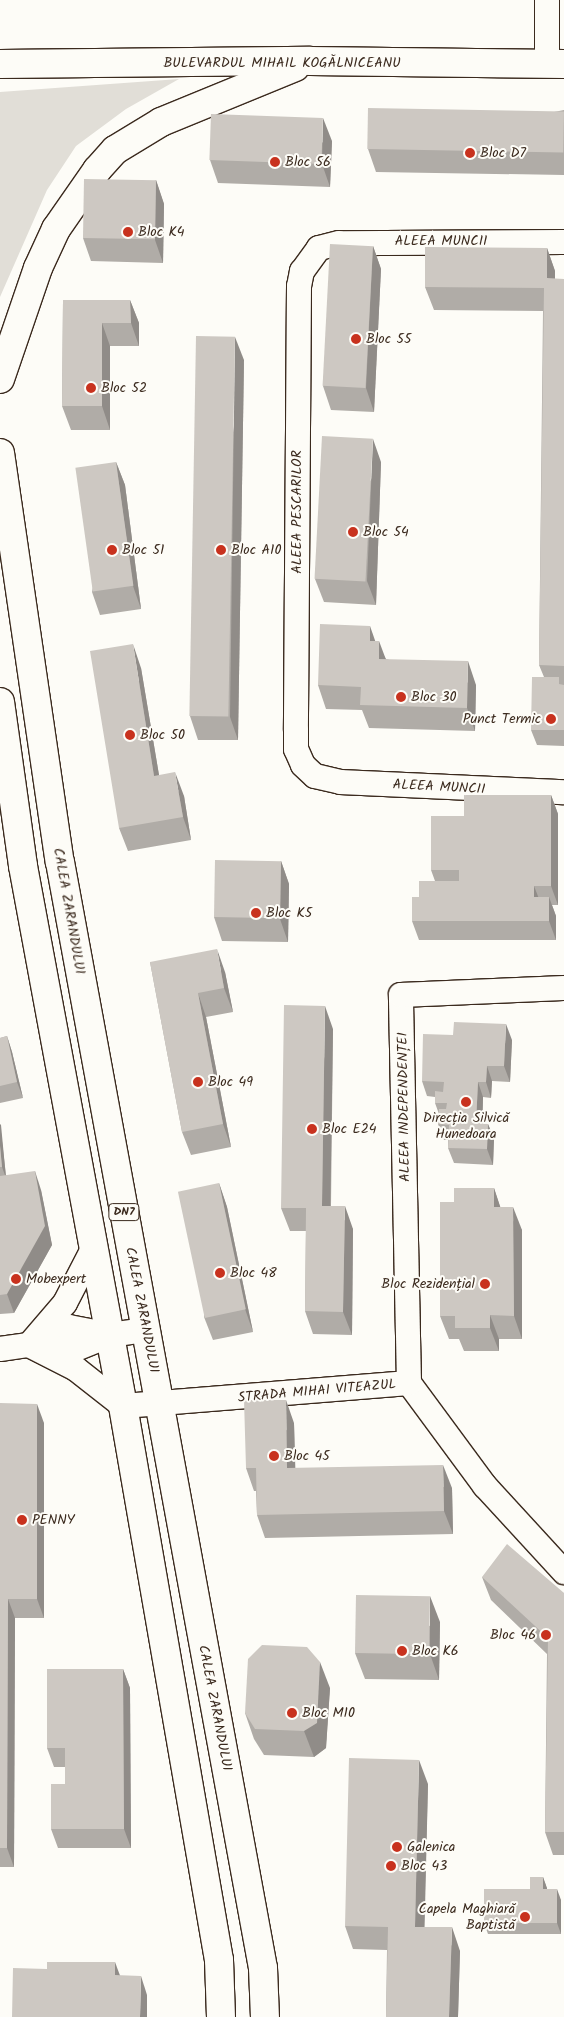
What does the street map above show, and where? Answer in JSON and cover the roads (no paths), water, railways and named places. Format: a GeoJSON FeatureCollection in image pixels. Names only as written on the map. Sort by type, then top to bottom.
{"type":"FeatureCollection","features":[{"type":"Feature","properties":{"kind":"main road","name":"BULEVARDUL MIHAIL KOGĂLNICEANU"},"geometry":{"type":"LineString","coordinates":[[0,64],[310,61],[556,64]]}},
{"type":"Feature","properties":{"kind":"main road"},"geometry":{"type":"LineString","coordinates":[[0,379],[38,268],[56,230],[103,163],[115,150],[161,122],[310,61]]}},
{"type":"Feature","properties":{"kind":"main road","name":"CALEA ZARANDULUI"},"geometry":{"type":"LineString","coordinates":[[0,453],[60,862],[264,1968],[265,2017]]}},
{"type":"Feature","properties":{"kind":"main road","name":"DN7"},"geometry":{"type":"LineString","coordinates":[[0,702],[23,866],[123,1406],[219,1960],[220,2017]]}},
{"type":"Feature","properties":{"kind":"street"},"geometry":{"type":"LineString","coordinates":[[547,0],[556,64]]}},
{"type":"Feature","properties":{"kind":"street","name":"ALEEA MUNCII"},"geometry":{"type":"LineString","coordinates":[[319,248],[339,243],[377,241],[564,242]]}},
{"type":"Feature","properties":{"kind":"street","name":"ALEEA PESCARILOR"},"geometry":{"type":"LineString","coordinates":[[315,776],[303,765],[296,749],[298,286],[302,271],[319,248]]}},
{"type":"Feature","properties":{"kind":"street","name":"ALEEA MUNCII"},"geometry":{"type":"LineString","coordinates":[[315,776],[340,782],[564,792]]}},
{"type":"Feature","properties":{"kind":"street","name":"ALEEA INDEPENDENȚEI"},"geometry":{"type":"LineString","coordinates":[[409,1383],[402,994],[564,988]]}},
{"type":"Feature","properties":{"kind":"street"},"geometry":{"type":"LineString","coordinates":[[29,1345],[65,1303],[94,1247]]}},
{"type":"Feature","properties":{"kind":"street"},"geometry":{"type":"LineString","coordinates":[[0,1349],[29,1345],[68,1327],[110,1335],[146,1330]]}},
{"type":"Feature","properties":{"kind":"street"},"geometry":{"type":"LineString","coordinates":[[29,1345],[76,1369],[123,1406]]}},
{"type":"Feature","properties":{"kind":"street","name":"STRADA MIHAI VITEAZUL"},"geometry":{"type":"LineString","coordinates":[[123,1406],[409,1383],[485,1486],[564,1572]]}},
{"type":"Feature","properties":{"kind":"place","name":"Bloc D7"},"geometry":{"type":"Point","coordinates":[470,153]}},
{"type":"Feature","properties":{"kind":"place","name":"Bloc 56"},"geometry":{"type":"Point","coordinates":[275,162]}},
{"type":"Feature","properties":{"kind":"place","name":"Bloc K4"},"geometry":{"type":"Point","coordinates":[128,232]}},
{"type":"Feature","properties":{"kind":"place","name":"Bloc 55"},"geometry":{"type":"Point","coordinates":[356,339]}},
{"type":"Feature","properties":{"kind":"place","name":"Bloc 52"},"geometry":{"type":"Point","coordinates":[91,388]}},
{"type":"Feature","properties":{"kind":"place","name":"Bloc 54"},"geometry":{"type":"Point","coordinates":[353,532]}},
{"type":"Feature","properties":{"kind":"place","name":"Bloc 51"},"geometry":{"type":"Point","coordinates":[112,550]}},
{"type":"Feature","properties":{"kind":"place","name":"Bloc A10"},"geometry":{"type":"Point","coordinates":[221,550]}},
{"type":"Feature","properties":{"kind":"place","name":"Bloc 30"},"geometry":{"type":"Point","coordinates":[401,697]}},
{"type":"Feature","properties":{"kind":"place","name":"Punct Termic"},"geometry":{"type":"Point","coordinates":[551,719]}},
{"type":"Feature","properties":{"kind":"place","name":"Bloc 50"},"geometry":{"type":"Point","coordinates":[130,735]}},
{"type":"Feature","properties":{"kind":"place","name":"Bloc K5"},"geometry":{"type":"Point","coordinates":[256,913]}},
{"type":"Feature","properties":{"kind":"place","name":"Bloc 49"},"geometry":{"type":"Point","coordinates":[198,1082]}},
{"type":"Feature","properties":{"kind":"place","name":"Direcția Silvică Hunedoara"},"geometry":{"type":"Point","coordinates":[466,1102]}},
{"type":"Feature","properties":{"kind":"place","name":"Bloc E24"},"geometry":{"type":"Point","coordinates":[312,1129]}},
{"type":"Feature","properties":{"kind":"place","name":"Bloc 48"},"geometry":{"type":"Point","coordinates":[220,1273]}},
{"type":"Feature","properties":{"kind":"place","name":"Mobexpert"},"geometry":{"type":"Point","coordinates":[16,1279]}},
{"type":"Feature","properties":{"kind":"place","name":"Bloc Rezidențial"},"geometry":{"type":"Point","coordinates":[485,1284]}},
{"type":"Feature","properties":{"kind":"place","name":"Bloc 45"},"geometry":{"type":"Point","coordinates":[274,1456]}},
{"type":"Feature","properties":{"kind":"place","name":"PENNY"},"geometry":{"type":"Point","coordinates":[22,1520]}},
{"type":"Feature","properties":{"kind":"place","name":"Bloc 46"},"geometry":{"type":"Point","coordinates":[546,1635]}},
{"type":"Feature","properties":{"kind":"place","name":"Bloc K6"},"geometry":{"type":"Point","coordinates":[402,1651]}},
{"type":"Feature","properties":{"kind":"place","name":"Bloc M10"},"geometry":{"type":"Point","coordinates":[292,1713]}},
{"type":"Feature","properties":{"kind":"place","name":"Galenica"},"geometry":{"type":"Point","coordinates":[397,1847]}},
{"type":"Feature","properties":{"kind":"place","name":"Bloc 43"},"geometry":{"type":"Point","coordinates":[391,1866]}},
{"type":"Feature","properties":{"kind":"place","name":"Capela Maghiară Baptistă"},"geometry":{"type":"Point","coordinates":[525,1917]}}]}
